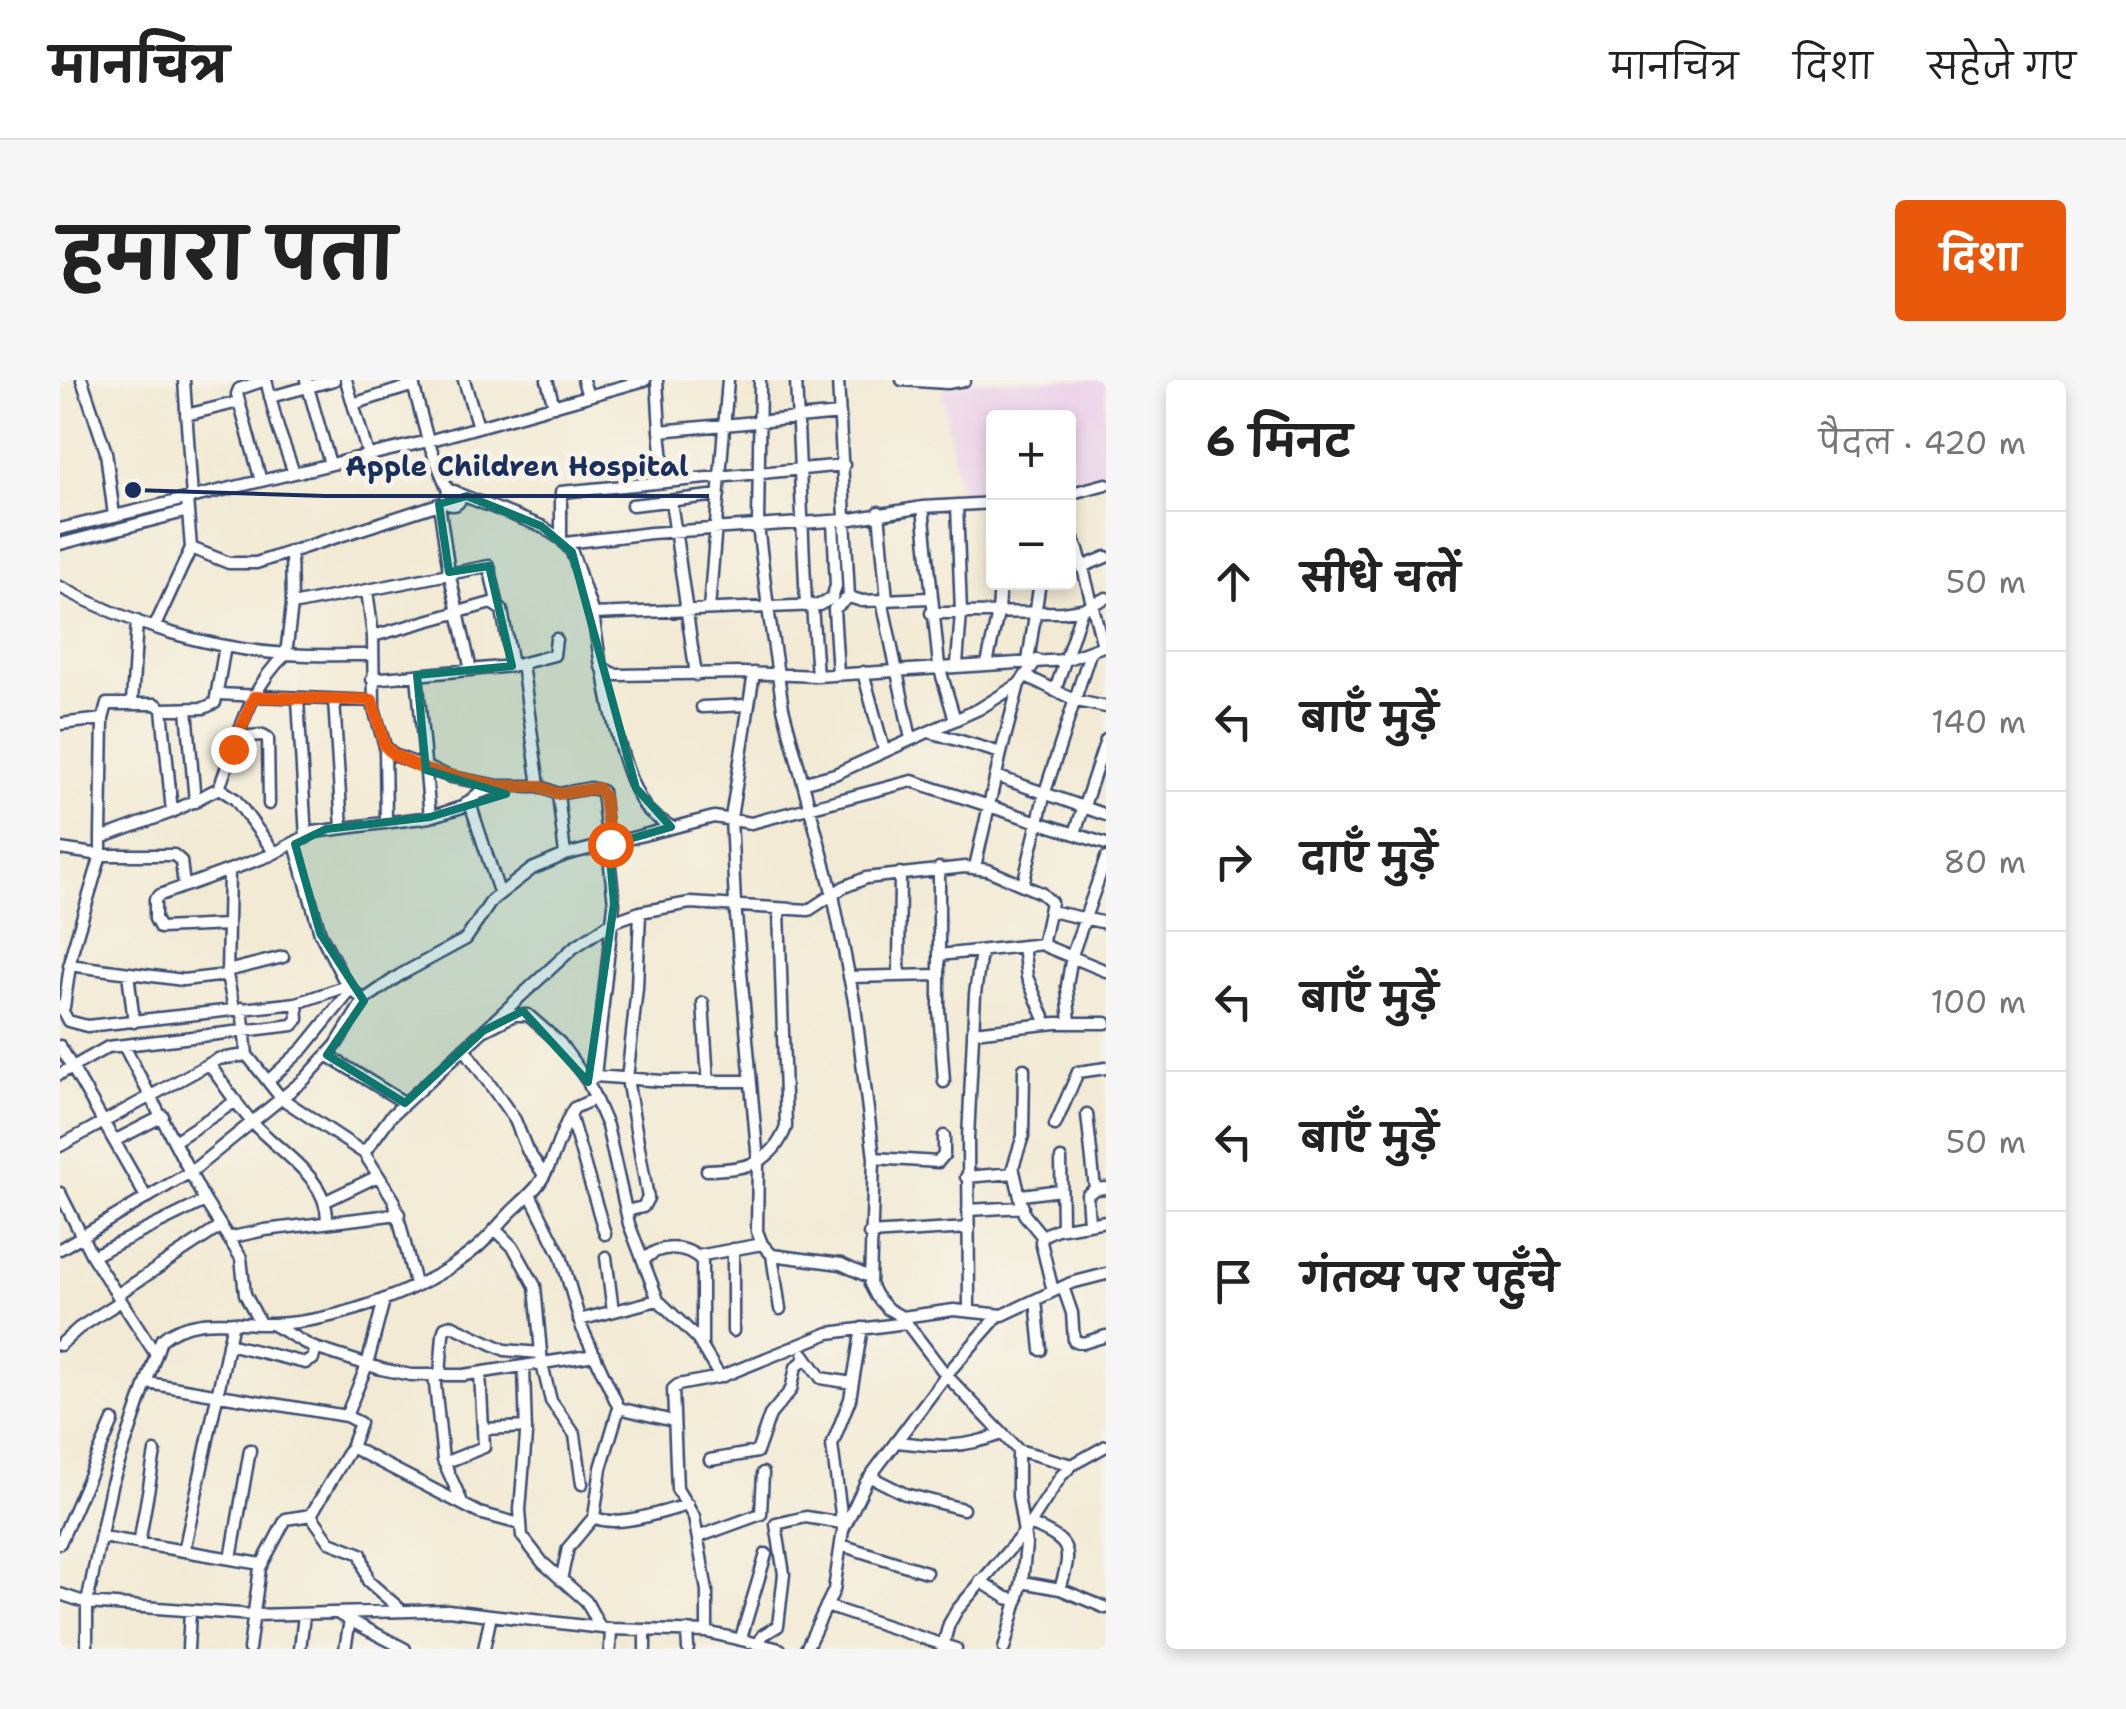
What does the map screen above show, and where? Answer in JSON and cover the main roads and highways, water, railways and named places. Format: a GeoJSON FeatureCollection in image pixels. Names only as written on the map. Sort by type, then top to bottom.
{"type":"FeatureCollection","features":[{"type":"Feature","properties":{"kind":"place","name":"Apple Children Hospital"},"geometry":{"type":"Point","coordinates":[133,490]}}]}
